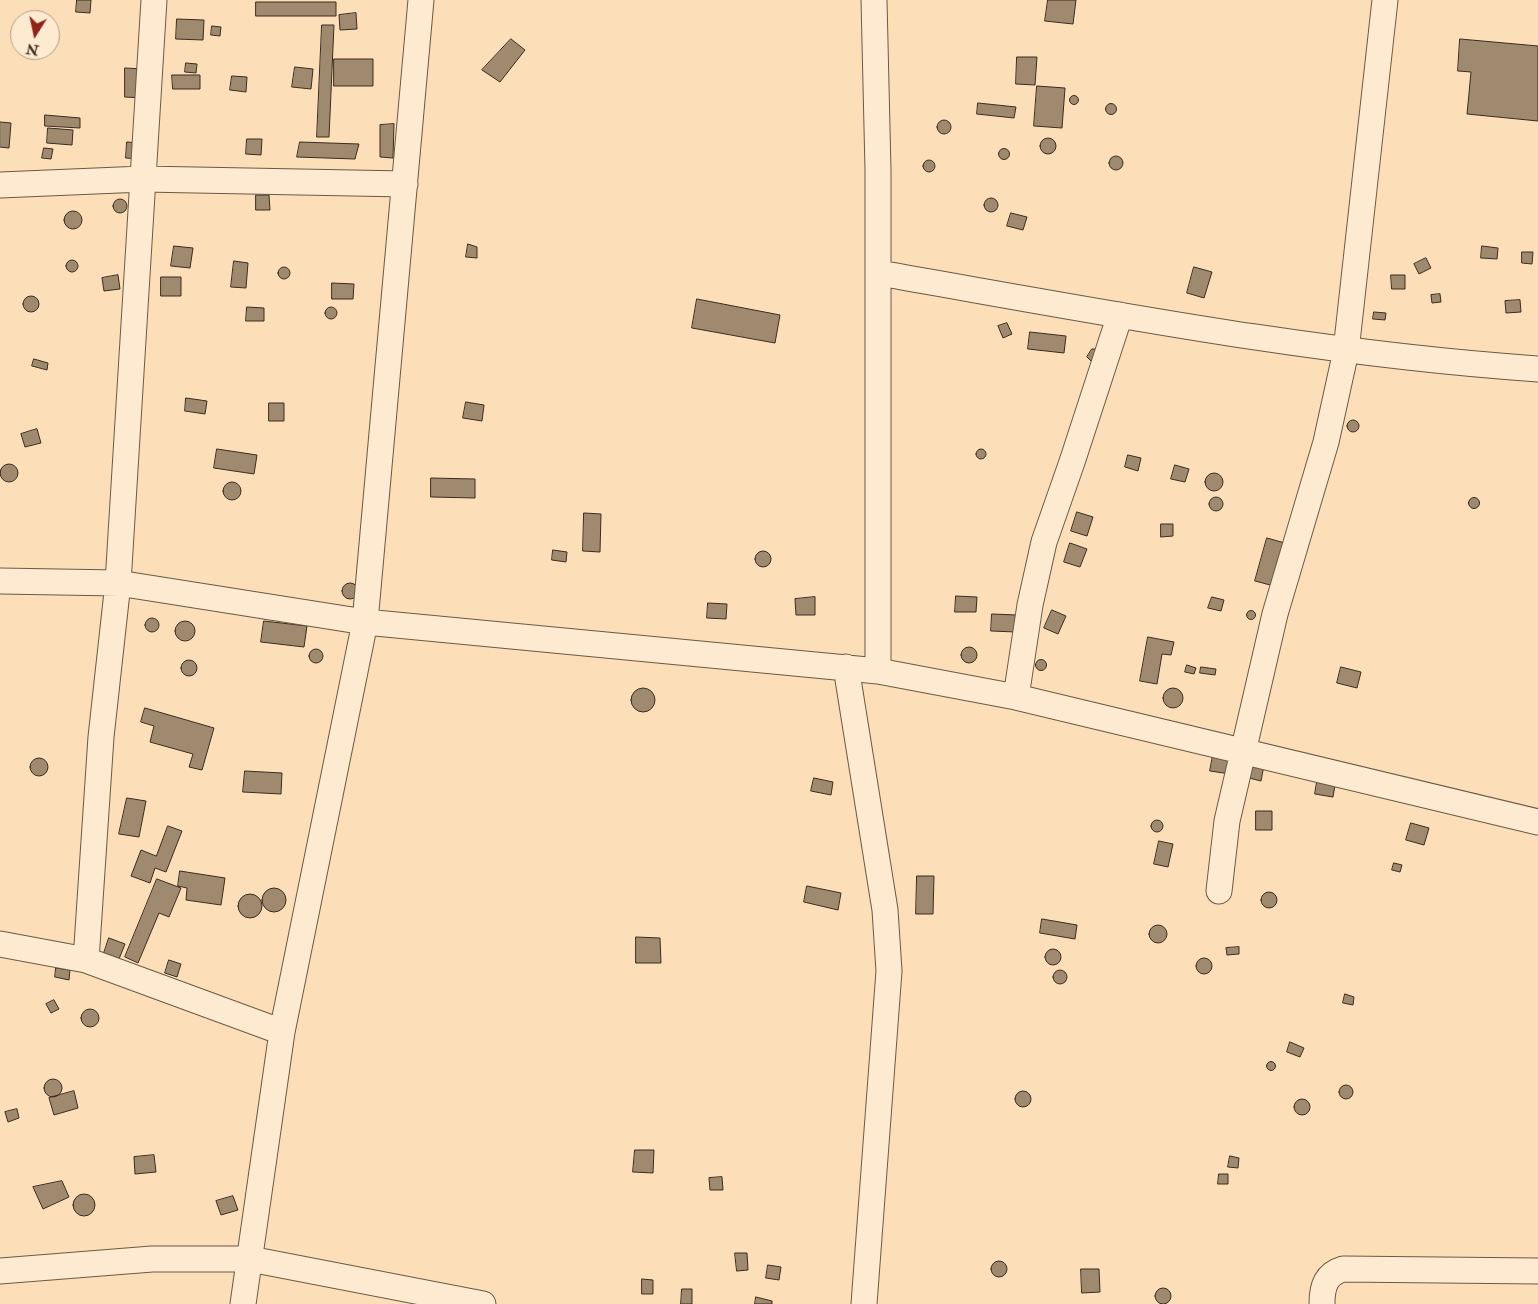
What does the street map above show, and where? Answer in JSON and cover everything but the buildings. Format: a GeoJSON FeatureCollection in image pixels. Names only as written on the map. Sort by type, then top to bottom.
{"type":"FeatureCollection","features":[{"type":"Feature","properties":{"kind":"street"},"geometry":{"type":"LineString","coordinates":[[86,960],[101,737],[118,583],[154,0]]}},
{"type":"Feature","properties":{"kind":"street"},"geometry":{"type":"LineString","coordinates":[[243,1304],[282,1032],[365,622],[421,0]]}},
{"type":"Feature","properties":{"kind":"street"},"geometry":{"type":"LineString","coordinates":[[874,0],[879,273],[878,671]]}},
{"type":"Feature","properties":{"kind":"street"},"geometry":{"type":"LineString","coordinates":[[1219,891],[1227,821],[1275,614],[1326,442],[1346,351],[1385,0]]}},
{"type":"Feature","properties":{"kind":"street"},"geometry":{"type":"LineString","coordinates":[[0,185],[143,179],[405,184]]}},
{"type":"Feature","properties":{"kind":"street"},"geometry":{"type":"LineString","coordinates":[[879,273],[1120,315],[1346,351],[1466,364],[1538,369]]}},
{"type":"Feature","properties":{"kind":"street"},"geometry":{"type":"LineString","coordinates":[[1016,697],[1030,605],[1044,542],[1120,315]]}},
{"type":"Feature","properties":{"kind":"street"},"geometry":{"type":"LineString","coordinates":[[0,581],[118,583],[365,622],[608,647],[878,671],[1016,697],[1538,822]]}},
{"type":"Feature","properties":{"kind":"street"},"geometry":{"type":"LineString","coordinates":[[846,667],[885,910],[889,970],[864,1304]]}},
{"type":"Feature","properties":{"kind":"street"},"geometry":{"type":"LineString","coordinates":[[0,944],[86,960],[282,1032]]}},
{"type":"Feature","properties":{"kind":"street"},"geometry":{"type":"LineString","coordinates":[[0,1271],[152,1259],[250,1259],[455,1301],[483,1304]]}},
{"type":"Feature","properties":{"kind":"street"},"geometry":{"type":"LineString","coordinates":[[1322,1304],[1326,1279],[1333,1272],[1343,1269],[1538,1272]]}}]}
